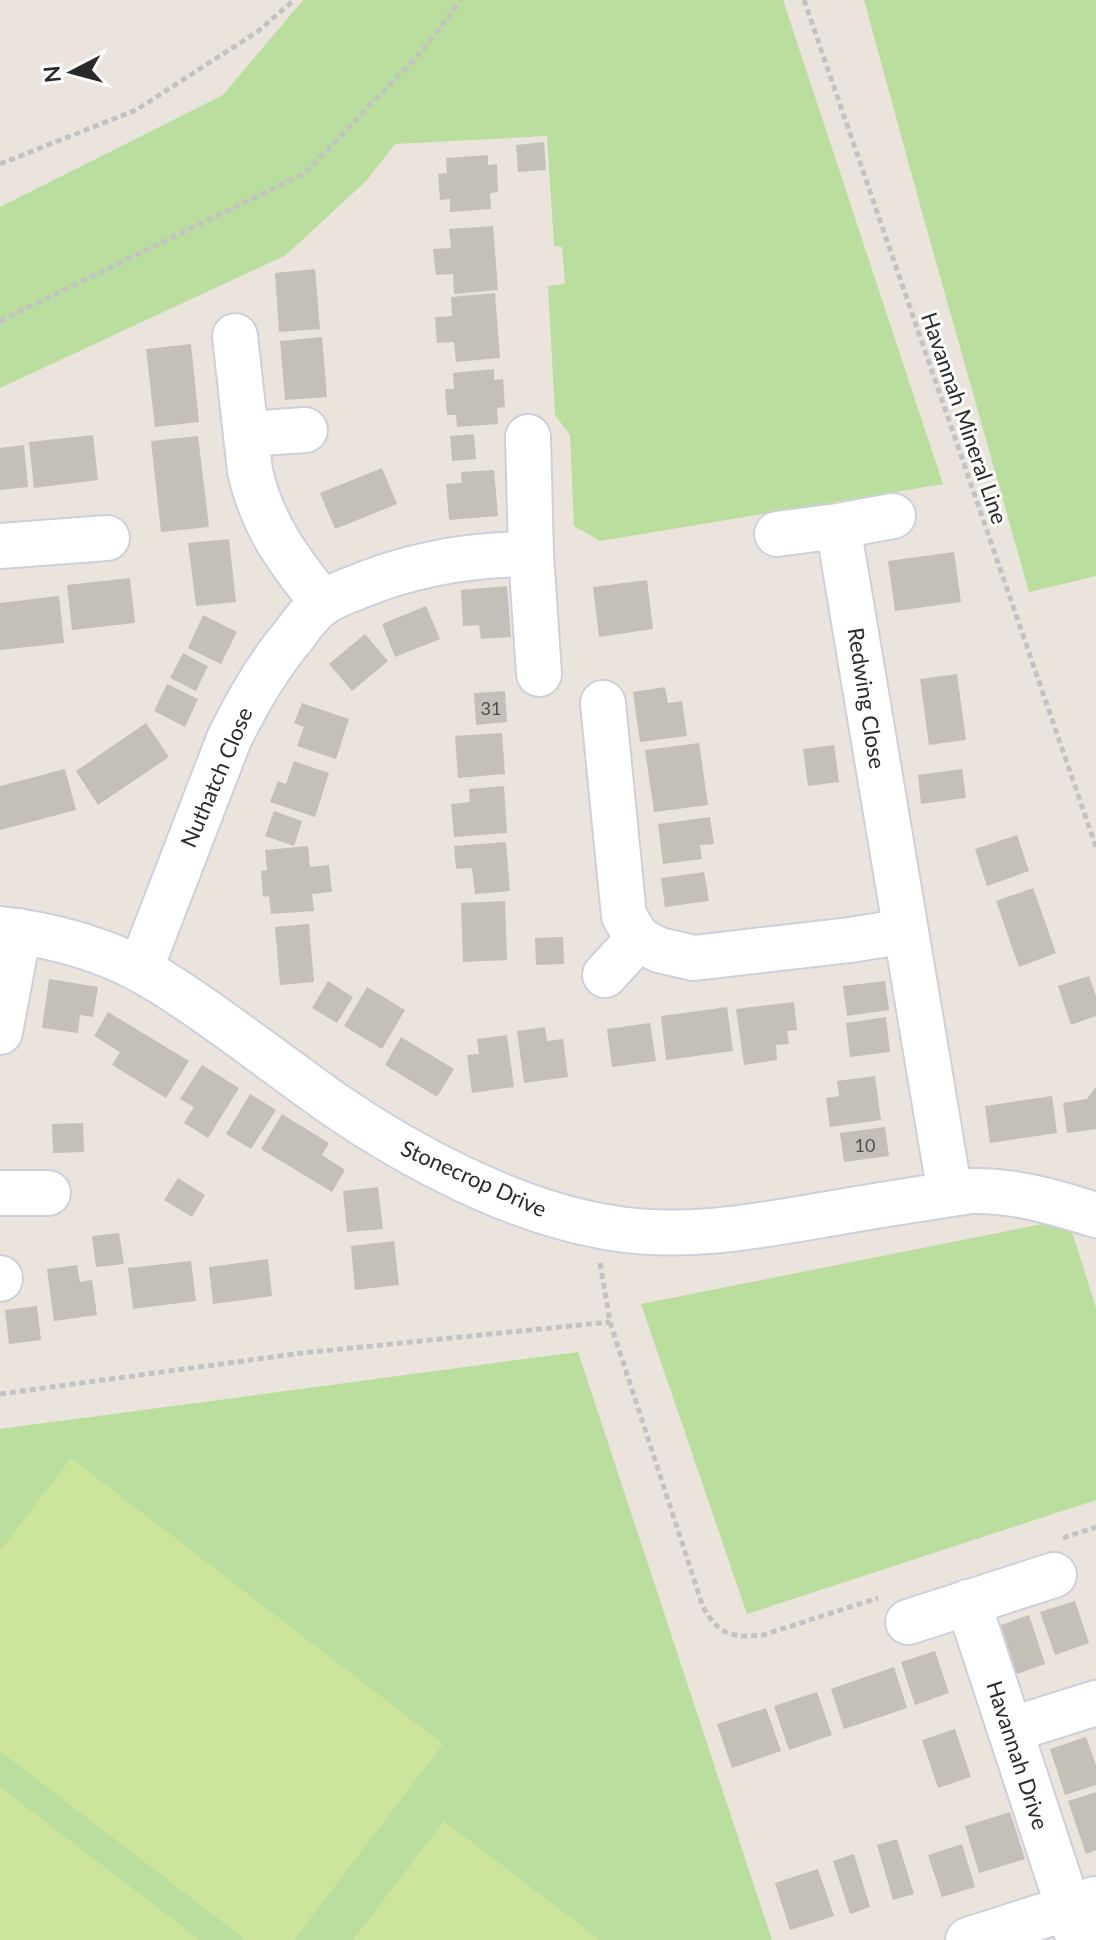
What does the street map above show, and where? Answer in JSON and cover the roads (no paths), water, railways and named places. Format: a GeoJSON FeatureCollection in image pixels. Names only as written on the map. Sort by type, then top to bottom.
{"type":"FeatureCollection","features":[{"type":"Feature","properties":{"kind":"street"},"geometry":{"type":"LineString","coordinates":[[235,336],[252,481],[263,516],[278,543],[323,603]]}},
{"type":"Feature","properties":{"kind":"street"},"geometry":{"type":"LineString","coordinates":[[246,434],[305,430]]}},
{"type":"Feature","properties":{"kind":"street"},"geometry":{"type":"LineString","coordinates":[[528,437],[531,554],[539,674]]}},
{"type":"Feature","properties":{"kind":"street"},"geometry":{"type":"LineString","coordinates":[[777,534],[893,516]]}},
{"type":"Feature","properties":{"kind":"street","name":"Redwing Close"},"geometry":{"type":"LineString","coordinates":[[838,526],[950,1194]]}},
{"type":"Feature","properties":{"kind":"street"},"geometry":{"type":"LineString","coordinates":[[0,546],[107,538]]}},
{"type":"Feature","properties":{"kind":"street","name":"Nuthatch Close"},"geometry":{"type":"LineString","coordinates":[[140,970],[208,788],[245,705],[266,671],[308,617],[323,603],[389,574],[428,563],[493,554],[531,554]]}},
{"type":"Feature","properties":{"kind":"street"},"geometry":{"type":"LineString","coordinates":[[603,703],[624,916],[638,939],[659,950],[694,958],[906,931]]}},
{"type":"Feature","properties":{"kind":"street"},"geometry":{"type":"LineString","coordinates":[[0,1032],[10,930]]}},
{"type":"Feature","properties":{"kind":"street","name":"Stonecrop Drive"},"geometry":{"type":"LineString","coordinates":[[10,930],[83,946],[140,970],[171,987],[384,1137],[456,1175],[556,1215],[605,1227],[690,1233],[741,1229],[971,1191],[1024,1194],[1096,1215]]}},
{"type":"Feature","properties":{"kind":"street"},"geometry":{"type":"LineString","coordinates":[[605,975],[638,939]]}},
{"type":"Feature","properties":{"kind":"street"},"geometry":{"type":"LineString","coordinates":[[0,1193],[48,1193]]}},
{"type":"Feature","properties":{"kind":"street"},"geometry":{"type":"LineString","coordinates":[[896,1609],[968,1602],[1052,1558]]}},
{"type":"Feature","properties":{"kind":"street","name":"Havannah Drive"},"geometry":{"type":"LineString","coordinates":[[968,1602],[1010,1730],[1081,1916],[968,1940]]}},
{"type":"Feature","properties":{"kind":"street"},"geometry":{"type":"LineString","coordinates":[[1010,1730],[1096,1703]]}}]}
